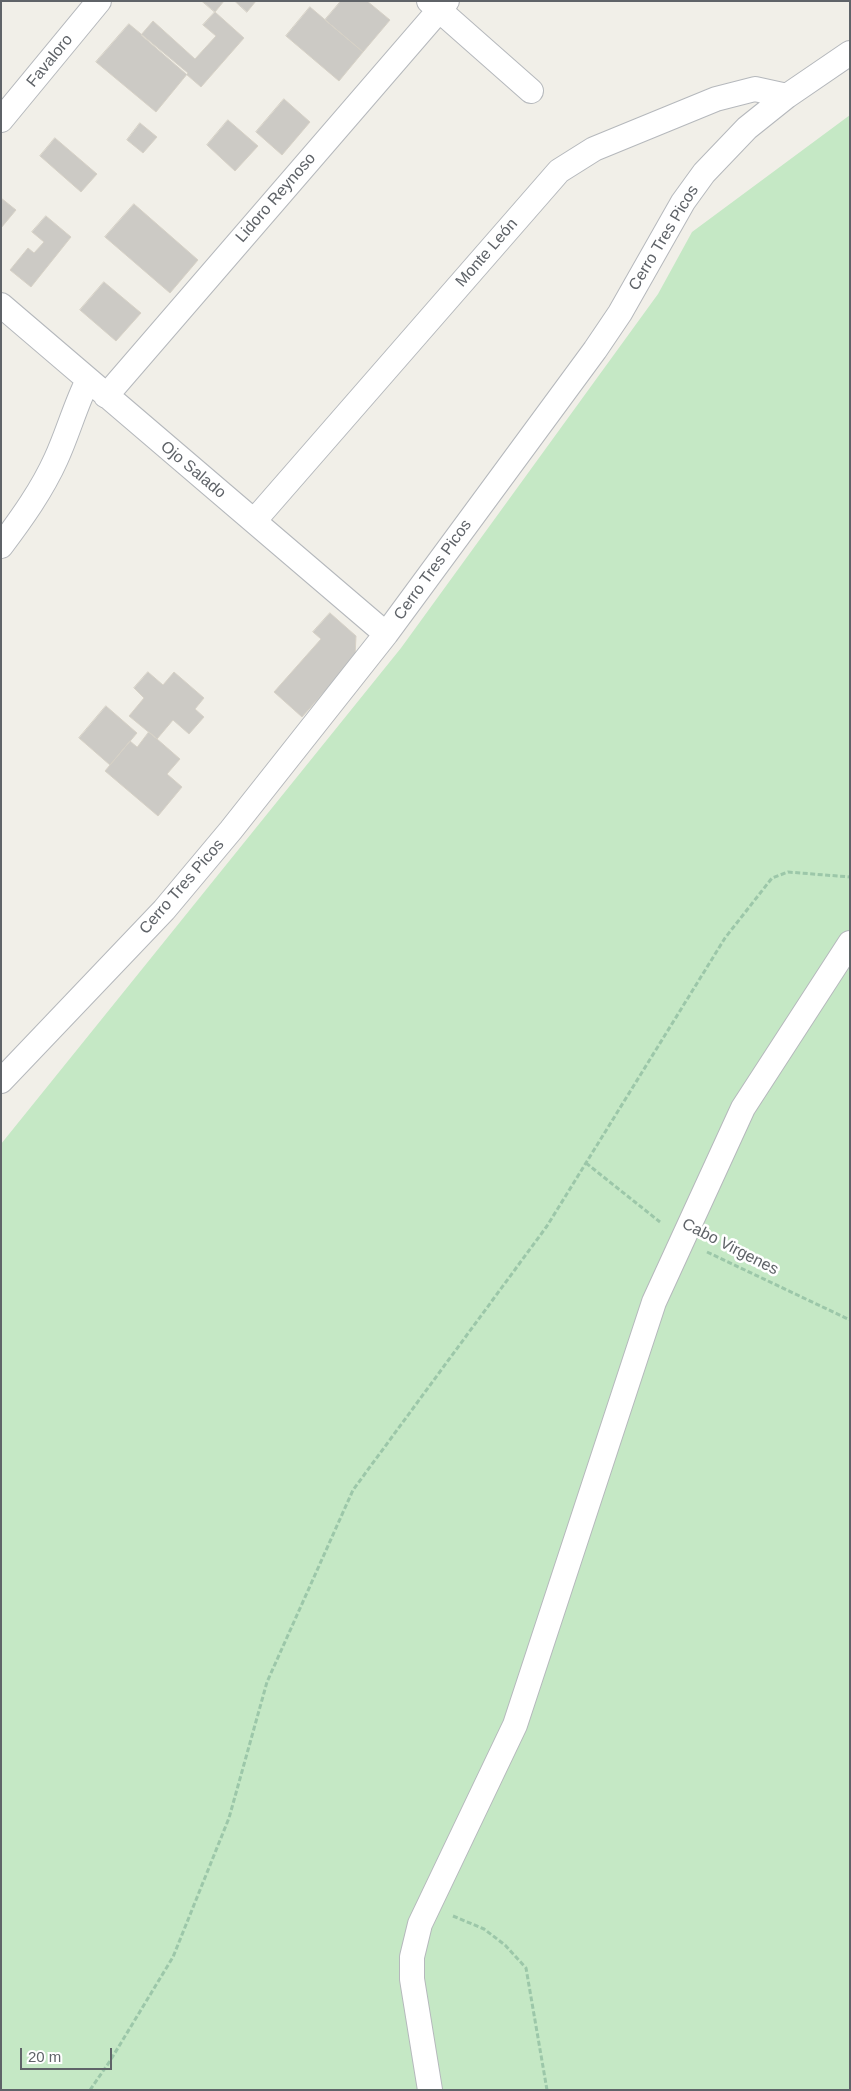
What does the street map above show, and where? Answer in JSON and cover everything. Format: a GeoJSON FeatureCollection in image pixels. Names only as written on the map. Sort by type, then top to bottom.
{"type":"FeatureCollection","features":[{"type":"Feature","properties":{"kind":"street","name":"Favaloro"},"geometry":{"type":"LineString","coordinates":[[1,120],[99,1]]}},
{"type":"Feature","properties":{"kind":"street"},"geometry":{"type":"LineString","coordinates":[[438,4],[531,91]]}},
{"type":"Feature","properties":{"kind":"street","name":"Lidoro Reynoso"},"geometry":{"type":"LineString","coordinates":[[106,396],[438,4]]}},
{"type":"Feature","properties":{"kind":"street","name":"Cerro Tres Picos"},"geometry":{"type":"LineString","coordinates":[[1,1081],[164,910],[231,830],[386,634],[595,350],[620,312],[683,202],[699,180],[747,128],[787,96],[850,53]]}},
{"type":"Feature","properties":{"kind":"street","name":"Monte León"},"geometry":{"type":"LineString","coordinates":[[254,521],[559,171],[594,148],[716,99],[755,89],[787,96]]}},
{"type":"Feature","properties":{"kind":"street","name":"Ojo Salado"},"geometry":{"type":"LineString","coordinates":[[1,305],[386,634]]}},
{"type":"Feature","properties":{"kind":"street"},"geometry":{"type":"LineString","coordinates":[[1,546],[28,511],[57,458],[78,400],[88,380]]}},
{"type":"Feature","properties":{"kind":"street"},"geometry":{"type":"LineString","coordinates":[[430,2090],[412,1979],[412,1957],[420,1924],[515,1725],[654,1302],[743,1108],[850,943]]}},
{"type":"Feature","properties":{"kind":"path"},"geometry":{"type":"LineString","coordinates":[[90,2090],[110,2061],[172,1957],[229,1818],[267,1682],[353,1490],[547,1226],[725,938],[772,878],[788,872],[850,877]]}},
{"type":"Feature","properties":{"kind":"path","name":"Cabo Virgenes"},"geometry":{"type":"LineString","coordinates":[[586,1163],[682,1240],[850,1320]]}},
{"type":"Feature","properties":{"kind":"path"},"geometry":{"type":"LineString","coordinates":[[429,1906],[484,1929],[505,1945],[526,1968],[547,2090]]}},
{"type":"Feature","properties":{"kind":"green space"},"geometry":{"type":"Polygon","coordinates":[[[850,115],[850,2090],[1,2090],[1,1144],[401,648],[658,294],[692,232],[850,115]]]}},
{"type":"Feature","properties":{"kind":"building"},"geometry":{"type":"Polygon","coordinates":[[[202,1],[224,1],[215,12],[202,1]]]}},
{"type":"Feature","properties":{"kind":"building"},"geometry":{"type":"Polygon","coordinates":[[[235,1],[256,1],[247,12],[235,1]]]}},
{"type":"Feature","properties":{"kind":"building"},"geometry":{"type":"Polygon","coordinates":[[[341,1],[367,1],[390,20],[363,52],[325,20],[341,1]]]}},
{"type":"Feature","properties":{"kind":"building"},"geometry":{"type":"Polygon","coordinates":[[[310,7],[363,52],[339,81],[286,36],[310,7]]]}},
{"type":"Feature","properties":{"kind":"building"},"geometry":{"type":"Polygon","coordinates":[[[215,12],[244,38],[201,87],[141,35],[153,21],[195,59],[216,36],[203,25],[215,12]]]}},
{"type":"Feature","properties":{"kind":"building"},"geometry":{"type":"Polygon","coordinates":[[[129,24],[188,73],[156,112],[96,62],[129,24]]]}},
{"type":"Feature","properties":{"kind":"building"},"geometry":{"type":"Polygon","coordinates":[[[284,99],[310,122],[282,155],[256,132],[284,99]]]}},
{"type":"Feature","properties":{"kind":"building"},"geometry":{"type":"Polygon","coordinates":[[[228,120],[258,146],[235,171],[207,145],[228,120]]]}},
{"type":"Feature","properties":{"kind":"building"},"geometry":{"type":"Polygon","coordinates":[[[140,123],[157,137],[143,153],[127,140],[140,123]]]}},
{"type":"Feature","properties":{"kind":"building"},"geometry":{"type":"Polygon","coordinates":[[[55,138],[97,174],[81,192],[40,156],[55,138]]]}},
{"type":"Feature","properties":{"kind":"building"},"geometry":{"type":"Polygon","coordinates":[[[1,198],[16,210],[1,228],[1,198]]]}},
{"type":"Feature","properties":{"kind":"building"},"geometry":{"type":"Polygon","coordinates":[[[134,204],[198,260],[170,293],[105,237],[134,204]]]}},
{"type":"Feature","properties":{"kind":"building"},"geometry":{"type":"Polygon","coordinates":[[[46,216],[71,237],[31,287],[10,270],[28,248],[34,253],[44,242],[32,232],[46,216]]]}},
{"type":"Feature","properties":{"kind":"building"},"geometry":{"type":"Polygon","coordinates":[[[104,282],[141,313],[116,341],[80,310],[104,282]]]}},
{"type":"Feature","properties":{"kind":"building"},"geometry":{"type":"Polygon","coordinates":[[[330,613],[356,636],[355,657],[302,717],[274,692],[321,639],[313,632],[330,613]]]}},
{"type":"Feature","properties":{"kind":"building"},"geometry":{"type":"Polygon","coordinates":[[[148,672],[163,685],[174,672],[204,698],[195,709],[204,717],[189,734],[173,720],[157,739],[129,716],[144,698],[134,688],[148,672]]]}},
{"type":"Feature","properties":{"kind":"building"},"geometry":{"type":"Polygon","coordinates":[[[106,706],[137,733],[110,765],[79,738],[106,706]]]}},
{"type":"Feature","properties":{"kind":"building"},"geometry":{"type":"Polygon","coordinates":[[[149,732],[180,759],[167,774],[182,787],[158,816],[105,771],[130,741],[137,747],[149,732]]]}}]}
